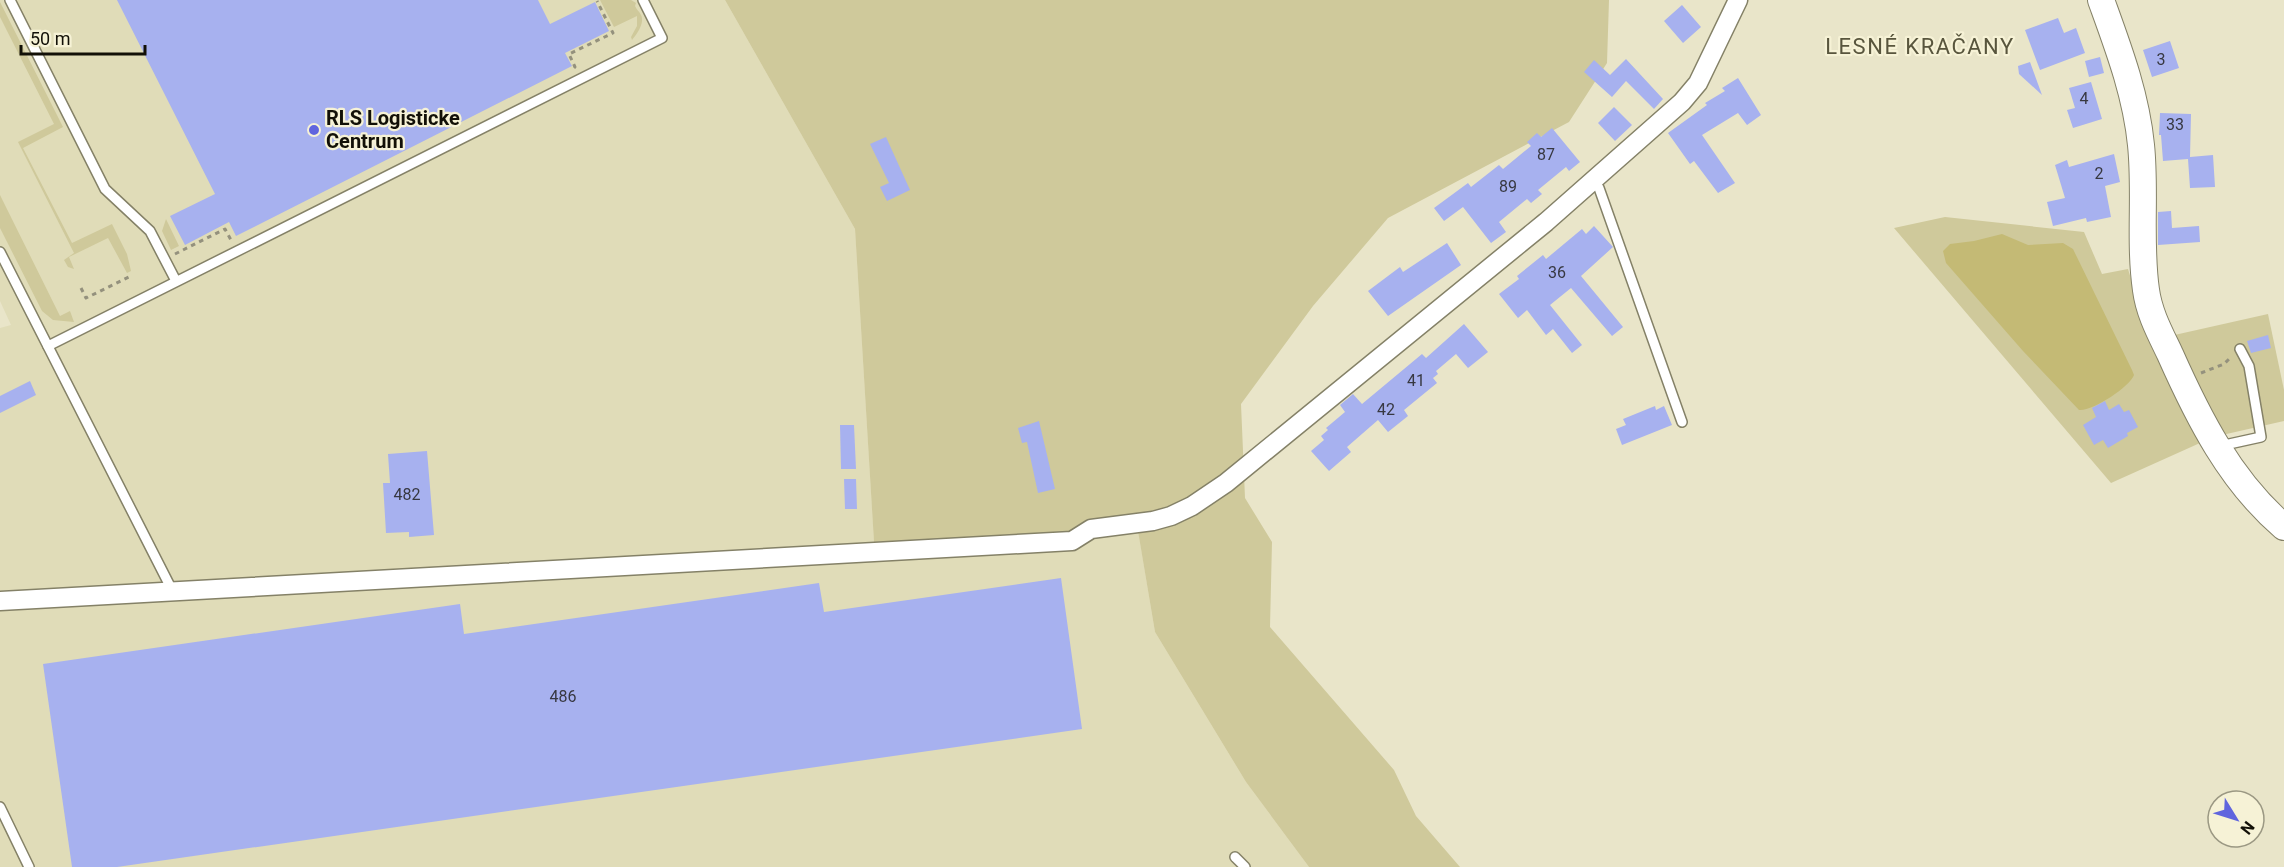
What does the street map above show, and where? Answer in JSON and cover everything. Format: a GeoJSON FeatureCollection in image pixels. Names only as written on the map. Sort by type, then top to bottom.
{"type":"FeatureCollection","features":[{"type":"Feature","properties":{"kind":"street"},"geometry":{"type":"LineString","coordinates":[[0,601],[1072,541],[1090,529],[1153,521],[1171,516],[1192,506],[1226,483],[1593,182],[1682,102],[1698,83],[1738,0]]}},
{"type":"Feature","properties":{"kind":"street"},"geometry":{"type":"LineString","coordinates":[[2101,0],[2125,68],[2141,143],[2142,248],[2146,292],[2152,315],[2182,382],[2230,470],[2251,495],[2284,527]]}},
{"type":"Feature","properties":{"kind":"lane"},"geometry":{"type":"LineString","coordinates":[[10,0],[105,189],[150,231],[176,281]]}},
{"type":"Feature","properties":{"kind":"lane"},"geometry":{"type":"LineString","coordinates":[[48,346],[662,38],[643,0]]}},
{"type":"Feature","properties":{"kind":"lane"},"geometry":{"type":"LineString","coordinates":[[1593,182],[1599,188],[1625,257],[1682,422]]}},
{"type":"Feature","properties":{"kind":"lane"},"geometry":{"type":"LineString","coordinates":[[0,252],[172,590]]}},
{"type":"Feature","properties":{"kind":"lane"},"geometry":{"type":"LineString","coordinates":[[2217,446],[2261,437],[2249,366],[2240,349]]}},
{"type":"Feature","properties":{"kind":"lane"},"geometry":{"type":"LineString","coordinates":[[0,807],[29,867]]}},
{"type":"Feature","properties":{"kind":"lane"},"geometry":{"type":"LineString","coordinates":[[1235,857],[1245,867]]}},
{"type":"Feature","properties":{"kind":"path"},"geometry":{"type":"LineString","coordinates":[[565,73],[575,67],[569,54],[613,33],[597,1]]}},
{"type":"Feature","properties":{"kind":"path"},"geometry":{"type":"LineString","coordinates":[[173,255],[225,228],[231,240],[242,235]]}},
{"type":"Feature","properties":{"kind":"path"},"geometry":{"type":"LineString","coordinates":[[81,288],[86,298],[130,276]]}},
{"type":"Feature","properties":{"kind":"path"},"geometry":{"type":"LineString","coordinates":[[2182,382],[2224,364],[2240,349]]}},
{"type":"Feature","properties":{"kind":"shaded area"},"geometry":{"type":"Polygon","coordinates":[[[0,0],[725,0],[855,229],[874,541],[1138,530],[1155,632],[1246,782],[1309,867],[0,867],[0,328],[11,325],[0,301],[0,0]]]}},
{"type":"Feature","properties":{"kind":"shaded area"},"geometry":{"type":"Polygon","coordinates":[[[600,0],[631,0],[636,3],[635,6],[642,21],[632,40],[631,37],[637,26],[637,16],[614,27],[600,0]]]}},
{"type":"Feature","properties":{"kind":"shaded area"},"geometry":{"type":"Polygon","coordinates":[[[725,0],[1609,0],[1607,63],[1569,122],[1388,218],[1313,306],[1241,404],[1245,498],[1272,542],[1270,627],[1394,770],[1416,816],[1460,867],[1309,867],[1246,782],[1155,632],[1138,531],[874,542],[855,229],[725,0]]]}},
{"type":"Feature","properties":{"kind":"shaded area"},"geometry":{"type":"Polygon","coordinates":[[[0,2],[63,127],[23,148],[72,243],[112,224],[127,254],[131,271],[127,273],[108,238],[69,257],[74,269],[68,267],[64,260],[74,253],[18,142],[54,124],[0,17],[0,2]]]}},
{"type":"Feature","properties":{"kind":"shaded area"},"geometry":{"type":"Polygon","coordinates":[[[0,195],[60,316],[70,311],[74,322],[53,320],[42,311],[0,228],[0,195]]]}},
{"type":"Feature","properties":{"kind":"shaded area"},"geometry":{"type":"Polygon","coordinates":[[[1945,217],[2084,232],[2102,274],[2128,269],[2135,292],[2200,443],[2111,483],[1894,228],[1945,217]]]}},
{"type":"Feature","properties":{"kind":"shaded area"},"geometry":{"type":"Polygon","coordinates":[[[166,219],[179,246],[171,250],[162,231],[166,219]]]}},
{"type":"Feature","properties":{"kind":"shaded area"},"geometry":{"type":"Polygon","coordinates":[[[2002,234],[2028,245],[2063,243],[2073,249],[2134,375],[2118,392],[2101,403],[2085,410],[2079,410],[2023,351],[1946,263],[1943,251],[1950,244],[2002,234]]]}},
{"type":"Feature","properties":{"kind":"shaded area"},"geometry":{"type":"Polygon","coordinates":[[[2268,314],[2284,390],[2284,421],[2222,435],[2170,336],[2268,314]]]}},
{"type":"Feature","properties":{"kind":"building","name":"RLS Logisticke Centrum"},"geometry":{"type":"Polygon","coordinates":[[[117,0],[538,0],[550,24],[595,2],[609,31],[565,53],[572,66],[236,236],[229,222],[185,245],[170,216],[215,194],[117,0]]]}},
{"type":"Feature","properties":{"kind":"building"},"geometry":{"type":"Polygon","coordinates":[[[1682,5],[1701,27],[1683,43],[1664,21],[1682,5]]]}},
{"type":"Feature","properties":{"kind":"building"},"geometry":{"type":"Polygon","coordinates":[[[2058,18],[2064,33],[2076,28],[2085,53],[2040,70],[2025,30],[2058,18]]]}},
{"type":"Feature","properties":{"kind":"building"},"geometry":{"type":"Polygon","coordinates":[[[2170,41],[2179,68],[2152,77],[2143,50],[2170,41]]]}},
{"type":"Feature","properties":{"kind":"building"},"geometry":{"type":"Polygon","coordinates":[[[2100,57],[2104,73],[2089,77],[2085,61],[2100,57]]]}},
{"type":"Feature","properties":{"kind":"building"},"geometry":{"type":"Polygon","coordinates":[[[1626,59],[1663,99],[1654,109],[1626,81],[1612,97],[1584,72],[1594,60],[1610,75],[1626,59]]]}},
{"type":"Feature","properties":{"kind":"building"},"geometry":{"type":"Polygon","coordinates":[[[2030,62],[2042,95],[2019,74],[2018,66],[2030,62]]]}},
{"type":"Feature","properties":{"kind":"building"},"geometry":{"type":"Polygon","coordinates":[[[1738,78],[1761,115],[1747,125],[1738,113],[1702,135],[1735,183],[1718,193],[1694,161],[1690,164],[1668,133],[1707,105],[1705,103],[1725,91],[1722,88],[1738,78]]]}},
{"type":"Feature","properties":{"kind":"building"},"geometry":{"type":"Polygon","coordinates":[[[2091,82],[2102,119],[2073,128],[2067,110],[2075,108],[2069,88],[2091,82]]]}},
{"type":"Feature","properties":{"kind":"building"},"geometry":{"type":"Polygon","coordinates":[[[1614,107],[1632,125],[1615,141],[1598,123],[1614,107]]]}},
{"type":"Feature","properties":{"kind":"building"},"geometry":{"type":"Polygon","coordinates":[[[2160,113],[2191,114],[2190,157],[2213,155],[2215,187],[2190,188],[2188,159],[2163,161],[2161,135],[2159,135],[2160,113]]]}},
{"type":"Feature","properties":{"kind":"building"},"geometry":{"type":"Polygon","coordinates":[[[1552,128],[1580,162],[1569,171],[1566,167],[1538,190],[1542,194],[1531,203],[1527,199],[1499,222],[1506,232],[1491,243],[1463,207],[1444,221],[1434,208],[1468,183],[1471,187],[1499,165],[1503,169],[1531,146],[1527,142],[1537,133],[1541,137],[1552,128]]]}},
{"type":"Feature","properties":{"kind":"building"},"geometry":{"type":"Polygon","coordinates":[[[886,137],[910,190],[887,201],[880,187],[889,183],[870,144],[886,137]]]}},
{"type":"Feature","properties":{"kind":"building"},"geometry":{"type":"Polygon","coordinates":[[[2114,154],[2120,182],[2105,186],[2111,217],[2087,222],[2086,218],[2053,226],[2047,202],[2065,198],[2055,165],[2067,160],[2069,167],[2114,154]]]}},
{"type":"Feature","properties":{"kind":"building"},"geometry":{"type":"Polygon","coordinates":[[[2171,211],[2172,228],[2199,226],[2200,242],[2158,245],[2158,212],[2171,211]]]}},
{"type":"Feature","properties":{"kind":"building"},"geometry":{"type":"Polygon","coordinates":[[[1594,226],[1613,247],[1581,276],[1623,327],[1612,336],[1571,288],[1550,305],[1582,345],[1572,353],[1553,329],[1546,335],[1527,310],[1518,318],[1499,294],[1519,279],[1517,276],[1543,255],[1546,259],[1582,229],[1586,234],[1594,226]]]}},
{"type":"Feature","properties":{"kind":"building"},"geometry":{"type":"Polygon","coordinates":[[[1447,243],[1461,265],[1388,316],[1368,291],[1400,267],[1403,272],[1447,243]]]}},
{"type":"Feature","properties":{"kind":"building"},"geometry":{"type":"Polygon","coordinates":[[[1464,324],[1488,352],[1468,368],[1456,354],[1436,371],[1438,374],[1433,378],[1437,383],[1404,410],[1408,416],[1388,432],[1378,420],[1347,447],[1351,452],[1329,471],[1311,451],[1324,440],[1321,436],[1328,430],[1326,428],[1345,412],[1340,405],[1353,394],[1362,404],[1422,354],[1426,358],[1464,324]]]}},
{"type":"Feature","properties":{"kind":"building"},"geometry":{"type":"Polygon","coordinates":[[[2268,335],[2271,348],[2251,353],[2247,341],[2268,335]]]}},
{"type":"Feature","properties":{"kind":"building"},"geometry":{"type":"Polygon","coordinates":[[[30,381],[36,395],[0,413],[0,396],[30,381]]]}},
{"type":"Feature","properties":{"kind":"building"},"geometry":{"type":"Polygon","coordinates":[[[2105,401],[2109,410],[2119,404],[2124,412],[2129,410],[2138,427],[2108,448],[2103,440],[2094,445],[2083,425],[2096,417],[2092,408],[2105,401]]]}},
{"type":"Feature","properties":{"kind":"building"},"geometry":{"type":"Polygon","coordinates":[[[1655,406],[1656,410],[1664,406],[1672,425],[1622,445],[1616,429],[1626,425],[1623,419],[1655,406]]]}},
{"type":"Feature","properties":{"kind":"building"},"geometry":{"type":"Polygon","coordinates":[[[1039,421],[1055,489],[1038,493],[1027,442],[1022,443],[1018,428],[1039,421]]]}},
{"type":"Feature","properties":{"kind":"building"},"geometry":{"type":"Polygon","coordinates":[[[840,425],[854,425],[856,469],[841,469],[840,425]]]}},
{"type":"Feature","properties":{"kind":"building"},"geometry":{"type":"Polygon","coordinates":[[[427,451],[434,535],[409,537],[409,532],[386,533],[383,483],[390,483],[388,454],[427,451]]]}},
{"type":"Feature","properties":{"kind":"building"},"geometry":{"type":"Polygon","coordinates":[[[844,479],[856,479],[857,509],[845,509],[844,479]]]}},
{"type":"Feature","properties":{"kind":"building"},"geometry":{"type":"Polygon","coordinates":[[[1061,578],[1082,729],[117,867],[72,867],[43,664],[460,604],[464,634],[819,583],[824,612],[1061,578]]]}},
{"type":"Feature","properties":{"kind":"place","name":"RLS Logisticke Centrum"},"geometry":{"type":"Point","coordinates":[314,130]}},
{"type":"Feature","properties":{"kind":"district","name":"LESNÉ KRAČANY"},"geometry":{"type":"Point","coordinates":[1920,46]}}]}
